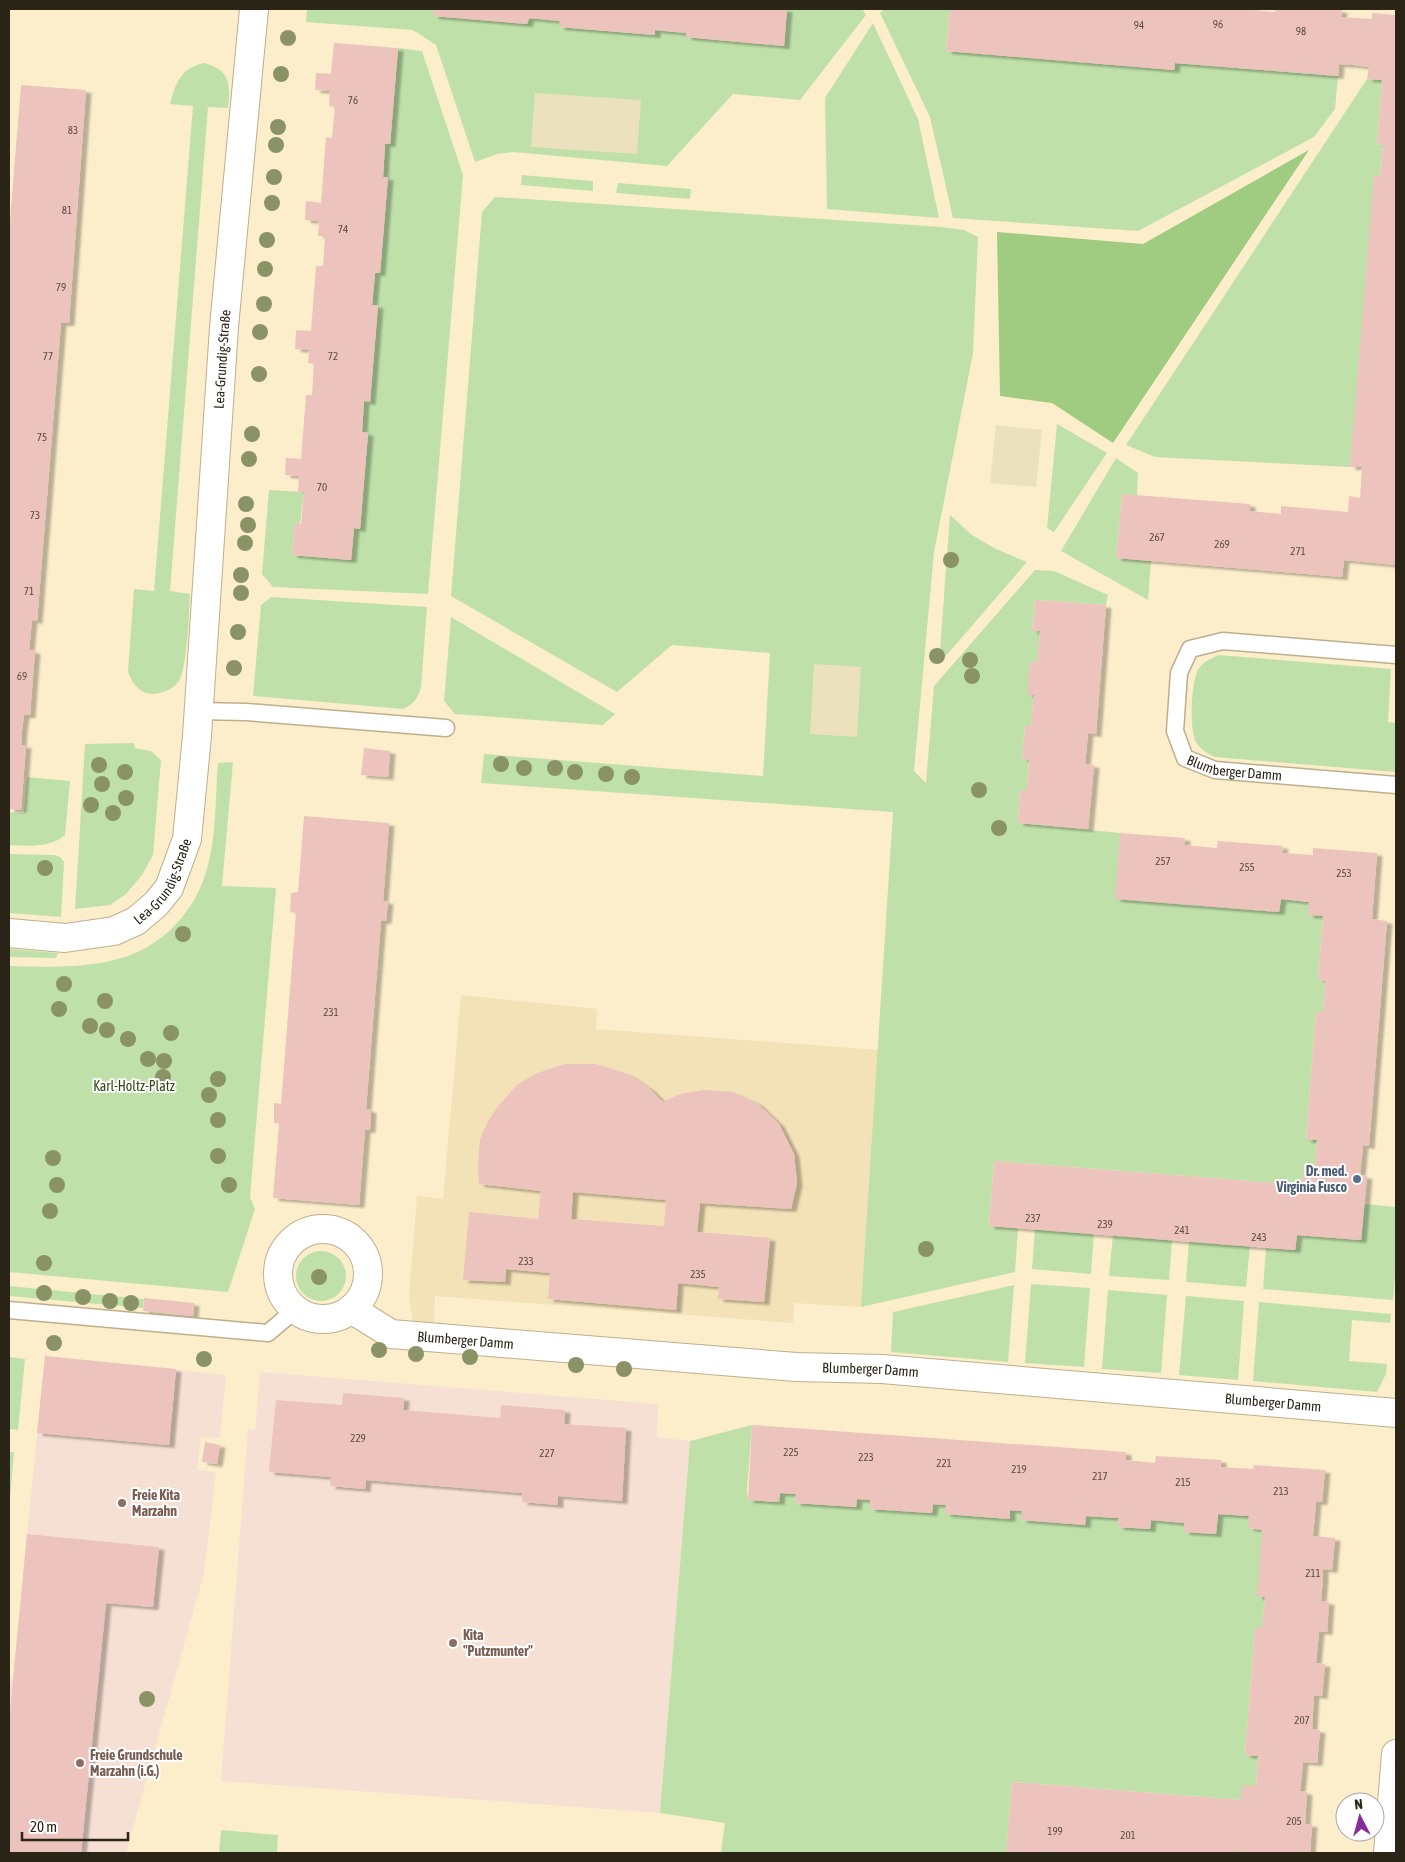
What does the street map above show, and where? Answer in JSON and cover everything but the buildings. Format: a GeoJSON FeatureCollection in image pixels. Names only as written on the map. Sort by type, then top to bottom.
{"type":"FeatureCollection","features":[{"type":"Feature","properties":{"kind":"street","name":"Lea-Grundig-Straße"},"geometry":{"type":"LineString","coordinates":[[9,933],[65,938],[114,931],[136,921],[156,904],[169,888],[187,839],[198,711],[224,327],[254,9]]}},
{"type":"Feature","properties":{"kind":"street"},"geometry":{"type":"LineString","coordinates":[[320,1229],[334,1231],[347,1236],[358,1246],[365,1258],[368,1272],[366,1286],[360,1299],[351,1309],[338,1316],[325,1319],[311,1318],[295,1310],[288,1302],[281,1290],[278,1276],[279,1262],[285,1250],[294,1239],[306,1232],[320,1229]]}},
{"type":"Feature","properties":{"kind":"street","name":"Blumberger Damm"},"geometry":{"type":"LineString","coordinates":[[351,1309],[391,1334],[796,1367],[882,1369],[1396,1413]]}},
{"type":"Feature","properties":{"kind":"street"},"geometry":{"type":"LineString","coordinates":[[1388,1853],[1396,1754]]}},
{"type":"Feature","properties":{"kind":"lane","name":"Blumberger Damm"},"geometry":{"type":"LineString","coordinates":[[1396,655],[1223,641],[1190,649],[1179,673],[1175,731],[1184,758],[1215,770],[1396,785]]}},
{"type":"Feature","properties":{"kind":"lane"},"geometry":{"type":"LineString","coordinates":[[198,711],[246,712],[446,728]]}},
{"type":"Feature","properties":{"kind":"lane"},"geometry":{"type":"LineString","coordinates":[[9,1310],[268,1333],[295,1310]]}},
{"type":"Feature","properties":{"kind":"shaded area"},"geometry":{"type":"Polygon","coordinates":[[[461,995],[597,1009],[596,1029],[879,1050],[861,1307],[794,1303],[793,1323],[435,1296],[434,1324],[413,1322],[409,1295],[417,1196],[443,1199],[461,995]]]}},
{"type":"Feature","properties":{"kind":"shaded area"},"geometry":{"type":"Polygon","coordinates":[[[45,1356],[226,1375],[220,1438],[201,1437],[197,1470],[216,1472],[204,1573],[126,1853],[9,1853],[9,1677],[13,1677],[45,1356]]]}},
{"type":"Feature","properties":{"kind":"shaded area","name":"Kita \"Putzmunter\""},"geometry":{"type":"Polygon","coordinates":[[[260,1372],[658,1404],[657,1437],[690,1441],[660,1813],[221,1781],[248,1429],[255,1430],[260,1372]]]}},
{"type":"Feature","properties":{"kind":"green space"},"geometry":{"type":"Polygon","coordinates":[[[307,9],[424,9],[434,10],[434,16],[527,24],[529,18],[560,21],[560,27],[655,35],[655,30],[686,33],[686,37],[784,46],[787,9],[862,9],[866,15],[800,100],[733,94],[667,166],[513,152],[497,154],[475,162],[436,45],[413,30],[306,22],[307,9]]]}},
{"type":"Feature","properties":{"kind":"green space"},"geometry":{"type":"Polygon","coordinates":[[[884,9],[950,9],[946,51],[1174,70],[1175,63],[1338,76],[1335,109],[1314,137],[1138,231],[953,218],[930,117],[880,13],[884,9]]]}},
{"type":"Feature","properties":{"kind":"green space"},"geometry":{"type":"Polygon","coordinates":[[[873,23],[918,119],[939,218],[827,209],[825,98],[873,23]]]}},
{"type":"Feature","properties":{"kind":"green space"},"geometry":{"type":"Polygon","coordinates":[[[398,48],[422,51],[463,175],[428,594],[273,587],[262,574],[269,490],[304,492],[300,523],[295,524],[292,555],[351,560],[354,528],[360,529],[368,433],[362,432],[364,401],[370,401],[378,306],[372,305],[375,273],[380,273],[388,178],[383,177],[385,144],[390,144],[398,48]]]}},
{"type":"Feature","properties":{"kind":"green space"},"geometry":{"type":"Polygon","coordinates":[[[204,63],[213,66],[224,74],[229,85],[229,92],[228,108],[208,107],[170,591],[190,594],[187,640],[184,665],[179,681],[167,690],[152,694],[143,692],[137,687],[128,672],[134,589],[154,591],[193,106],[170,104],[177,83],[185,72],[196,65],[204,63]]]}},
{"type":"Feature","properties":{"kind":"green space"},"geometry":{"type":"Polygon","coordinates":[[[1367,79],[1382,80],[1377,144],[1383,145],[1350,467],[1155,457],[1126,445],[1367,79]]]}},
{"type":"Feature","properties":{"kind":"green space"},"geometry":{"type":"Polygon","coordinates":[[[1309,150],[1113,443],[1052,403],[1000,396],[997,232],[1143,244],[1309,150]]]}},
{"type":"Feature","properties":{"kind":"green space"},"geometry":{"type":"Polygon","coordinates":[[[522,175],[593,181],[593,191],[521,185],[522,175]]]}},
{"type":"Feature","properties":{"kind":"green space"},"geometry":{"type":"Polygon","coordinates":[[[618,183],[691,189],[690,199],[616,193],[618,183]]]}},
{"type":"Feature","properties":{"kind":"green space"},"geometry":{"type":"Polygon","coordinates":[[[495,197],[942,227],[964,230],[978,237],[973,353],[934,552],[914,771],[926,783],[934,686],[1035,570],[1054,571],[1108,595],[1106,605],[1035,600],[1032,631],[1040,631],[1037,662],[1027,695],[1034,695],[1031,726],[1025,726],[1022,759],[1029,760],[1027,790],[1020,790],[1018,823],[1120,833],[1279,912],[1281,899],[1309,902],[1323,916],[1318,980],[1325,981],[1323,1012],[1316,1012],[1306,1140],[1317,1140],[1315,1170],[1303,1169],[1302,1185],[994,1161],[989,1225],[1018,1228],[1015,1272],[861,1307],[893,812],[481,783],[484,754],[763,776],[770,653],[672,645],[617,692],[451,596],[482,212],[495,197]]]}},
{"type":"Feature","properties":{"kind":"green space"},"geometry":{"type":"Polygon","coordinates":[[[1057,424],[1107,453],[1054,532],[1047,528],[1057,424]]]}},
{"type":"Feature","properties":{"kind":"green space"},"geometry":{"type":"Polygon","coordinates":[[[1116,458],[1138,473],[1137,496],[1122,494],[1116,558],[1151,561],[1148,600],[1061,551],[1116,458]]]}},
{"type":"Feature","properties":{"kind":"green space"},"geometry":{"type":"Polygon","coordinates":[[[950,515],[972,535],[996,549],[1027,562],[939,664],[950,515]]]}},
{"type":"Feature","properties":{"kind":"green space"},"geometry":{"type":"Polygon","coordinates":[[[271,597],[427,607],[421,688],[415,701],[403,709],[253,696],[261,605],[271,597]]]}},
{"type":"Feature","properties":{"kind":"green space"},"geometry":{"type":"Polygon","coordinates":[[[451,617],[615,714],[603,725],[455,714],[444,701],[451,617]]]}},
{"type":"Feature","properties":{"kind":"green space"},"geometry":{"type":"Polygon","coordinates":[[[1218,655],[1391,669],[1388,722],[1396,723],[1396,772],[1214,757],[1206,752],[1196,742],[1192,727],[1194,683],[1199,668],[1205,662],[1218,655]]]}},
{"type":"Feature","properties":{"kind":"green space"},"geometry":{"type":"Polygon","coordinates":[[[134,743],[135,748],[151,751],[161,760],[153,855],[142,875],[126,894],[110,905],[75,909],[85,744],[134,743]]]}},
{"type":"Feature","properties":{"kind":"green space","name":"Karl-Holtz-Platz"},"geometry":{"type":"Polygon","coordinates":[[[233,762],[222,886],[276,888],[250,1197],[255,1209],[228,1292],[9,1272],[9,966],[54,967],[98,963],[119,959],[140,951],[159,940],[186,912],[204,879],[210,859],[214,832],[218,763],[233,762]]]}},
{"type":"Feature","properties":{"kind":"green space"},"geometry":{"type":"Polygon","coordinates":[[[27,777],[70,781],[65,835],[46,844],[31,846],[9,845],[9,812],[24,813],[27,777]]]}},
{"type":"Feature","properties":{"kind":"green space"},"geometry":{"type":"Polygon","coordinates":[[[9,854],[54,855],[60,857],[64,862],[61,917],[9,913],[9,854]]]}},
{"type":"Feature","properties":{"kind":"green space"},"geometry":{"type":"Polygon","coordinates":[[[9,949],[58,953],[56,958],[9,957],[9,949]]]}},
{"type":"Feature","properties":{"kind":"green space"},"geometry":{"type":"Polygon","coordinates":[[[1364,1204],[1396,1207],[1396,1263],[1393,1300],[1263,1289],[1266,1248],[1295,1250],[1297,1235],[1361,1240],[1364,1204]]]}},
{"type":"Feature","properties":{"kind":"green space"},"geometry":{"type":"Polygon","coordinates":[[[1035,1229],[1094,1233],[1091,1274],[1032,1269],[1035,1229]]]}},
{"type":"Feature","properties":{"kind":"green space"},"geometry":{"type":"Polygon","coordinates":[[[1113,1235],[1172,1240],[1169,1280],[1109,1276],[1113,1235]]]}},
{"type":"Feature","properties":{"kind":"green space"},"geometry":{"type":"Polygon","coordinates":[[[1189,1241],[1250,1246],[1246,1287],[1186,1282],[1189,1241]]]}},
{"type":"Feature","properties":{"kind":"green space"},"geometry":{"type":"Polygon","coordinates":[[[321,1251],[331,1253],[339,1258],[344,1266],[346,1276],[344,1286],[339,1294],[331,1299],[321,1301],[311,1299],[303,1294],[298,1286],[296,1276],[298,1266],[303,1258],[311,1253],[321,1251]]]}},
{"type":"Feature","properties":{"kind":"green space"},"geometry":{"type":"Polygon","coordinates":[[[1031,1284],[1090,1288],[1084,1367],[1025,1363],[1031,1284]]]}},
{"type":"Feature","properties":{"kind":"green space"},"geometry":{"type":"Polygon","coordinates":[[[1014,1285],[1008,1362],[891,1352],[893,1312],[1014,1285]]]}},
{"type":"Feature","properties":{"kind":"green space"},"geometry":{"type":"Polygon","coordinates":[[[9,1286],[144,1299],[143,1308],[9,1296],[9,1286]]]}},
{"type":"Feature","properties":{"kind":"green space"},"geometry":{"type":"Polygon","coordinates":[[[1108,1290],[1167,1295],[1161,1373],[1102,1369],[1108,1290]]]}},
{"type":"Feature","properties":{"kind":"green space"},"geometry":{"type":"Polygon","coordinates":[[[1186,1296],[1244,1301],[1238,1380],[1179,1375],[1186,1296]]]}},
{"type":"Feature","properties":{"kind":"green space"},"geometry":{"type":"Polygon","coordinates":[[[1259,1302],[1391,1314],[1390,1323],[1352,1320],[1349,1361],[1387,1364],[1386,1374],[1377,1392],[1253,1381],[1259,1302]]]}},
{"type":"Feature","properties":{"kind":"green space"},"geometry":{"type":"Polygon","coordinates":[[[9,1357],[25,1359],[18,1430],[9,1429],[9,1357]]]}},
{"type":"Feature","properties":{"kind":"green space"},"geometry":{"type":"Polygon","coordinates":[[[752,1425],[747,1490],[748,1500],[779,1502],[780,1493],[796,1494],[795,1503],[856,1507],[857,1499],[870,1500],[870,1509],[932,1513],[933,1504],[946,1505],[946,1514],[1010,1519],[1010,1510],[1022,1511],[1022,1520],[1085,1525],[1086,1516],[1118,1518],[1118,1527],[1150,1529],[1151,1520],[1184,1523],[1184,1532],[1216,1534],[1218,1514],[1249,1516],[1249,1528],[1262,1530],[1265,1597],[1262,1628],[1255,1628],[1245,1755],[1258,1756],[1256,1786],[1241,1800],[1012,1782],[1006,1853],[721,1853],[725,1823],[660,1813],[690,1441],[752,1425]]]}},
{"type":"Feature","properties":{"kind":"green space"},"geometry":{"type":"Polygon","coordinates":[[[9,1452],[14,1452],[9,1512],[9,1452]]]}},
{"type":"Feature","properties":{"kind":"green space"},"geometry":{"type":"Polygon","coordinates":[[[221,1830],[278,1835],[277,1853],[219,1853],[221,1830]]]}},
{"type":"Feature","properties":{"kind":"sand"},"geometry":{"type":"Polygon","coordinates":[[[535,93],[641,100],[637,154],[531,147],[535,93]]]}},
{"type":"Feature","properties":{"kind":"sand"},"geometry":{"type":"Polygon","coordinates":[[[996,425],[1042,430],[1036,487],[990,483],[996,425]]]}},
{"type":"Feature","properties":{"kind":"sand"},"geometry":{"type":"Polygon","coordinates":[[[814,664],[861,667],[857,737],[810,734],[814,664]]]}},
{"type":"Feature","properties":{"kind":"place","name":"Dr. med. Virginia Fusco"},"geometry":{"type":"Point","coordinates":[1357,1179]}},
{"type":"Feature","properties":{"kind":"place","name":"Freie Kita Marzahn"},"geometry":{"type":"Point","coordinates":[122,1503]}},
{"type":"Feature","properties":{"kind":"place","name":"Kita \"Putzmunter\""},"geometry":{"type":"Point","coordinates":[453,1643]}},
{"type":"Feature","properties":{"kind":"place","name":"Freie Grundschule Marzahn (i.G.)"},"geometry":{"type":"Point","coordinates":[80,1763]}}]}
